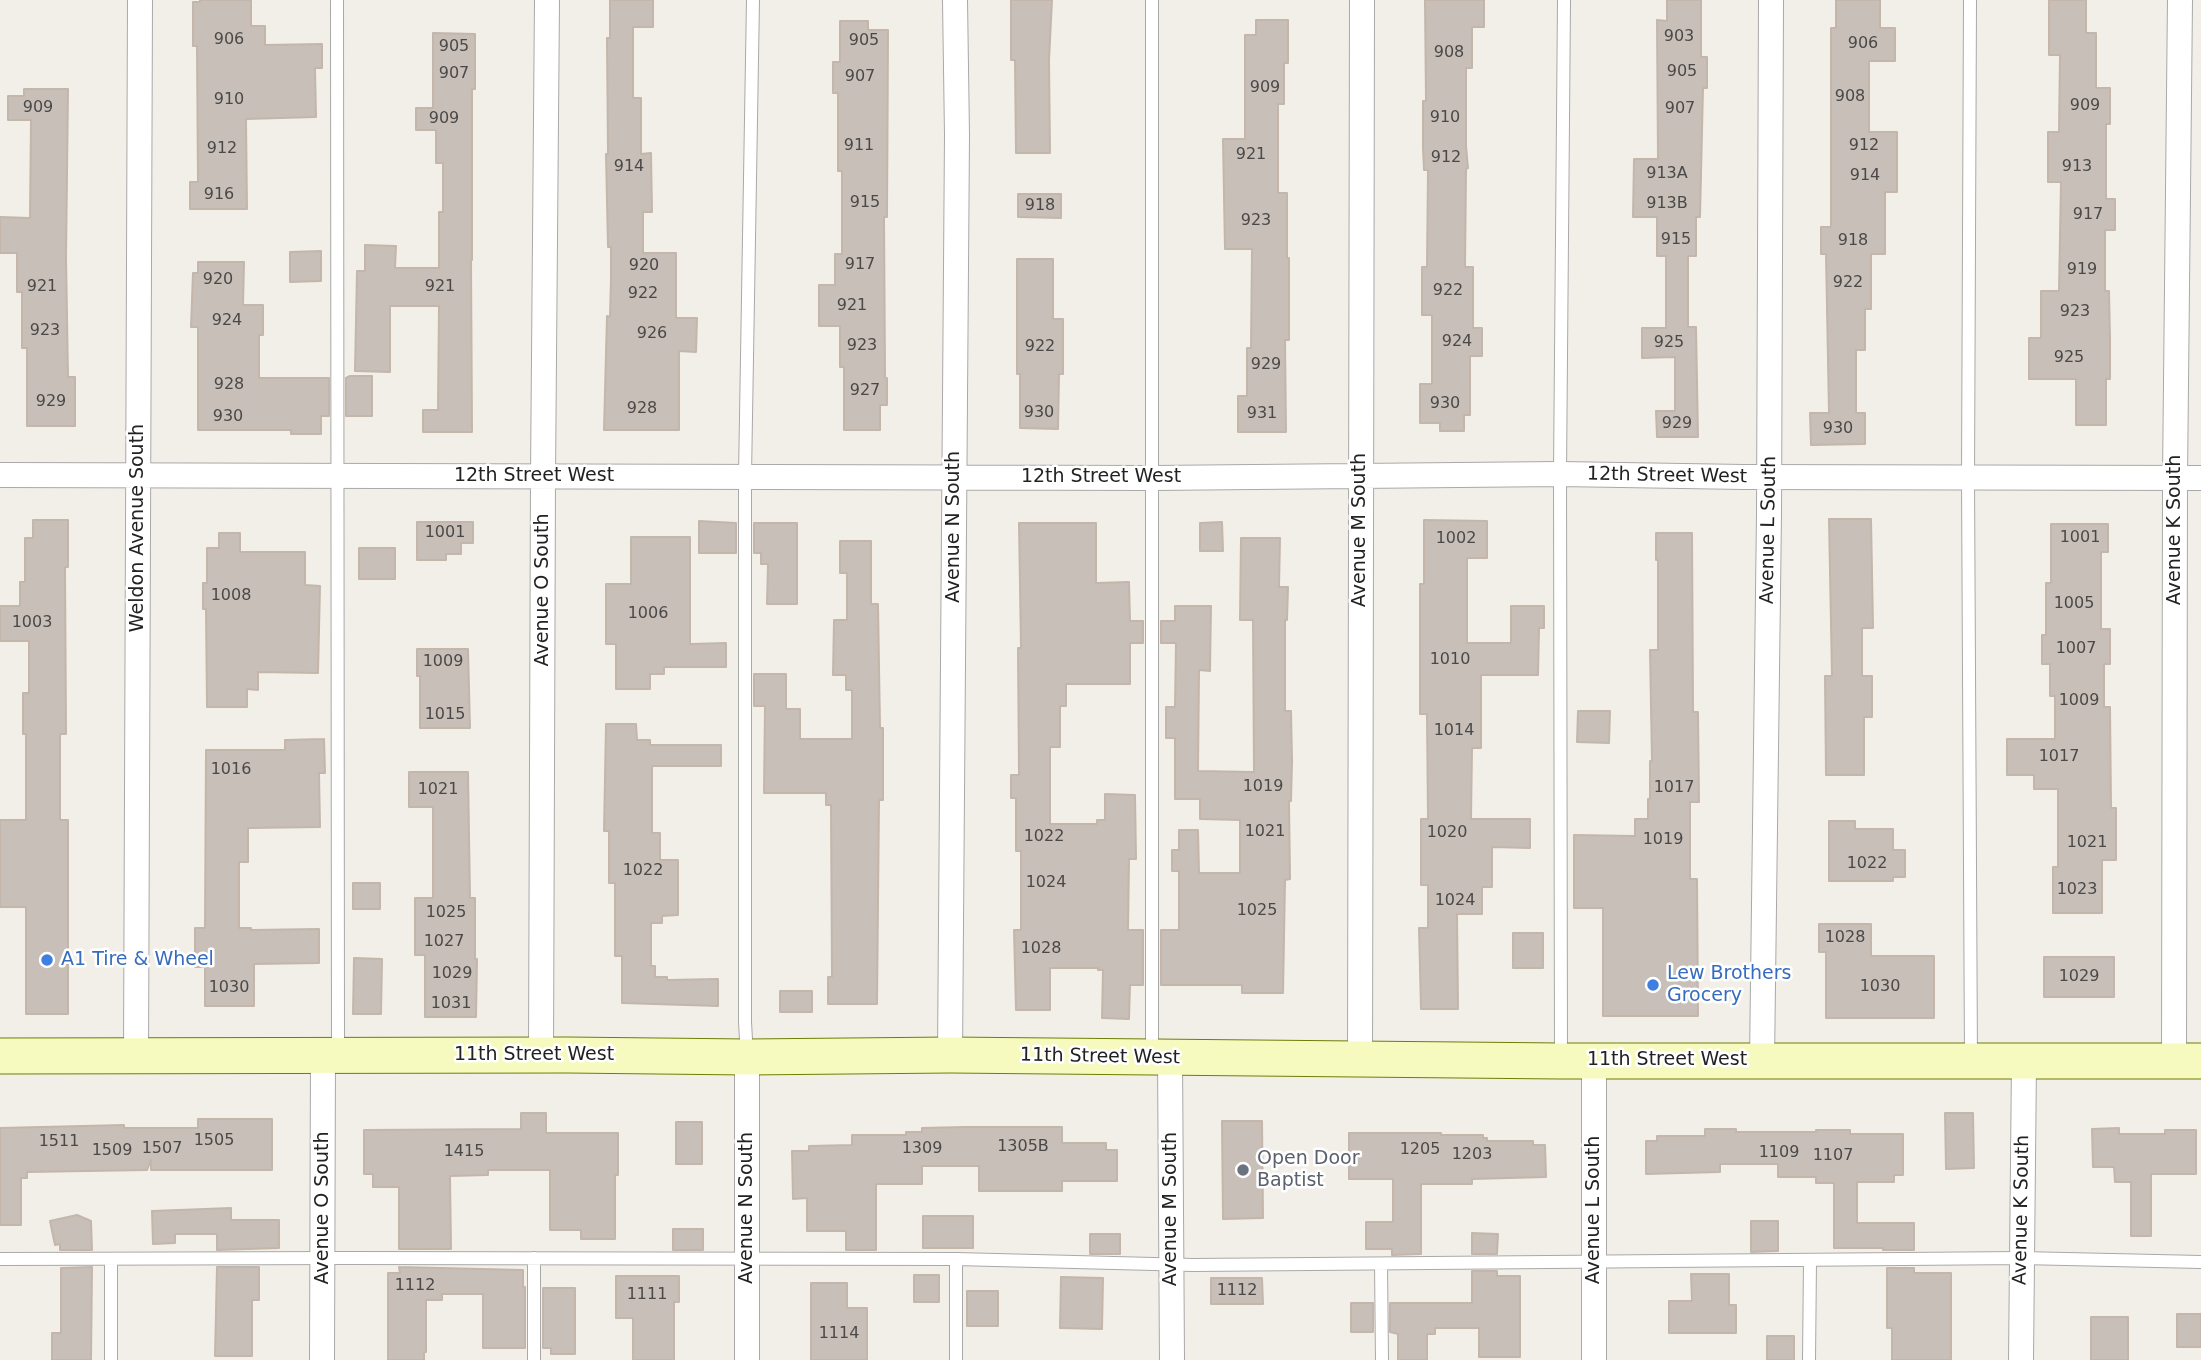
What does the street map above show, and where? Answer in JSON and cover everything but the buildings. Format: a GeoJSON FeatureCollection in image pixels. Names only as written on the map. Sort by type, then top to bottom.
{"type":"FeatureCollection","features":[{"type":"Feature","properties":{"kind":"street","name":"Weldon Avenue South"},"geometry":{"type":"LineString","coordinates":[[136,1055],[140,0]]}},
{"type":"Feature","properties":{"kind":"street","name":"Avenue O South"},"geometry":{"type":"LineString","coordinates":[[541,1055],[547,0]]}},
{"type":"Feature","properties":{"kind":"street","name":"Avenue N South"},"geometry":{"type":"LineString","coordinates":[[950,1055],[957,135],[955,0]]}},
{"type":"Feature","properties":{"kind":"street","name":"Avenue M South"},"geometry":{"type":"LineString","coordinates":[[1360,1059],[1362,0]]}},
{"type":"Feature","properties":{"kind":"street","name":"Avenue L South"},"geometry":{"type":"LineString","coordinates":[[1762,1060],[1771,0]]}},
{"type":"Feature","properties":{"kind":"street","name":"Avenue K South"},"geometry":{"type":"LineString","coordinates":[[2180,0],[2175,478],[2187,1061]]}},
{"type":"Feature","properties":{"kind":"street","name":"12th Street West"},"geometry":{"type":"LineString","coordinates":[[0,475],[1153,478],[1560,474],[2201,478]]}},
{"type":"Feature","properties":{"kind":"street","name":"11th Street West"},"geometry":{"type":"LineString","coordinates":[[0,1056],[950,1055],[2187,1061]]}},
{"type":"Feature","properties":{"kind":"street","name":"Avenue O South"},"geometry":{"type":"LineString","coordinates":[[322,1360],[322,1258],[331,1056]]}},
{"type":"Feature","properties":{"kind":"street","name":"Avenue N South"},"geometry":{"type":"LineString","coordinates":[[747,1057],[747,1360]]}},
{"type":"Feature","properties":{"kind":"street","name":"Avenue M South"},"geometry":{"type":"LineString","coordinates":[[1161,1058],[1172,1264],[1171,1360]]}},
{"type":"Feature","properties":{"kind":"street","name":"Avenue L South"},"geometry":{"type":"LineString","coordinates":[[1578,1060],[1594,1261],[1594,1360]]}},
{"type":"Feature","properties":{"kind":"street","name":"Avenue K South"},"geometry":{"type":"LineString","coordinates":[[2021,1360],[2024,1060]]}},
{"type":"Feature","properties":{"kind":"lane"},"geometry":{"type":"LineString","coordinates":[[331,1056],[337,475],[337,0]]}},
{"type":"Feature","properties":{"kind":"lane"},"geometry":{"type":"LineString","coordinates":[[747,1057],[745,476],[753,0]]}},
{"type":"Feature","properties":{"kind":"lane"},"geometry":{"type":"LineString","coordinates":[[1152,0],[1153,478],[1161,1058]]}},
{"type":"Feature","properties":{"kind":"lane"},"geometry":{"type":"LineString","coordinates":[[1564,0],[1560,474],[1578,1060]]}},
{"type":"Feature","properties":{"kind":"lane"},"geometry":{"type":"LineString","coordinates":[[1970,0],[1968,477],[1971,1060]]}},
{"type":"Feature","properties":{"kind":"lane"},"geometry":{"type":"LineString","coordinates":[[534,1258],[534,1360]]}},
{"type":"Feature","properties":{"kind":"lane"},"geometry":{"type":"LineString","coordinates":[[0,1259],[956,1259],[1172,1264],[1381,1264],[2021,1258],[2201,1262]]}},
{"type":"Feature","properties":{"kind":"lane"},"geometry":{"type":"LineString","coordinates":[[956,1259],[956,1360]]}},
{"type":"Feature","properties":{"kind":"lane"},"geometry":{"type":"LineString","coordinates":[[111,1260],[111,1360]]}},
{"type":"Feature","properties":{"kind":"lane"},"geometry":{"type":"LineString","coordinates":[[1809,1360],[1810,1261]]}},
{"type":"Feature","properties":{"kind":"lane"},"geometry":{"type":"LineString","coordinates":[[1381,1264],[1382,1360]]}},
{"type":"Feature","properties":{"kind":"place","name":"A1 Tire & Wheel"},"geometry":{"type":"Point","coordinates":[47,960]}},
{"type":"Feature","properties":{"kind":"place","name":"Lew Brothers Grocery"},"geometry":{"type":"Point","coordinates":[1653,985]}},
{"type":"Feature","properties":{"kind":"place","name":"Open Door Baptist"},"geometry":{"type":"Point","coordinates":[1243,1170]}}]}
